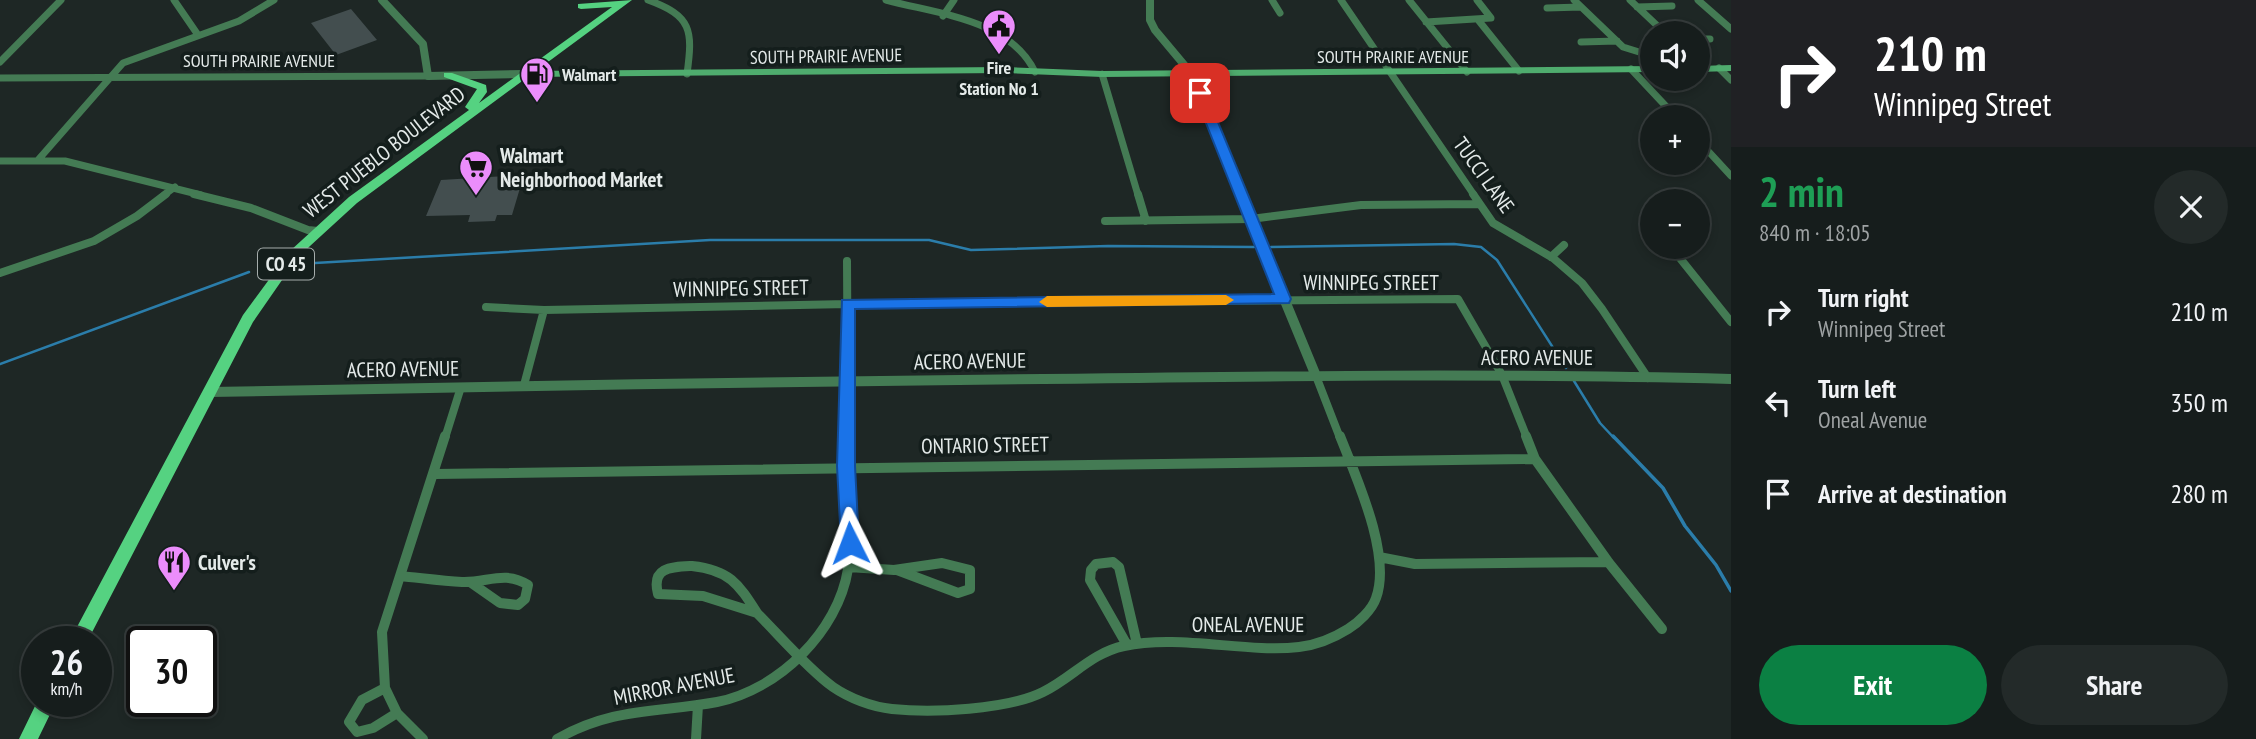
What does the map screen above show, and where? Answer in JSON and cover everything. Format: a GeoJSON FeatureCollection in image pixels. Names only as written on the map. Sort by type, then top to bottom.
{"type":"FeatureCollection","features":[{"type":"Feature","properties":{"kind":"main road","name":"WEST PUEBLO BOULEVARD"},"geometry":{"type":"LineString","coordinates":[[86,626],[263,295],[295,254],[354,200],[625,1]]}},
{"type":"Feature","properties":{"kind":"main road"},"geometry":{"type":"LineString","coordinates":[[587,29],[587,15],[581,6],[625,1]]}},
{"type":"Feature","properties":{"kind":"main road"},"geometry":{"type":"LineString","coordinates":[[1710,68],[1731,68]]}},
{"type":"Feature","properties":{"kind":"main road","name":"SOUTH PRAIRIE AVENUE"},"geometry":{"type":"LineString","coordinates":[[524,74],[964,70],[1102,74],[1640,69]]}},
{"type":"Feature","properties":{"kind":"main road"},"geometry":{"type":"LineString","coordinates":[[448,75],[478,83],[483,88],[452,128]]}},
{"type":"Feature","properties":{"kind":"main road"},"geometry":{"type":"LineString","coordinates":[[28,739],[39,717]]}},
{"type":"Feature","properties":{"kind":"street"},"geometry":{"type":"LineString","coordinates":[[0,62],[61,0]]}},
{"type":"Feature","properties":{"kind":"street"},"geometry":{"type":"LineString","coordinates":[[174,0],[198,35]]}},
{"type":"Feature","properties":{"kind":"street"},"geometry":{"type":"LineString","coordinates":[[38,160],[123,63],[257,13],[274,0]]}},
{"type":"Feature","properties":{"kind":"street"},"geometry":{"type":"LineString","coordinates":[[382,0],[423,44],[428,76]]}},
{"type":"Feature","properties":{"kind":"street"},"geometry":{"type":"LineString","coordinates":[[648,0],[666,6],[689,26],[693,38],[688,74]]}},
{"type":"Feature","properties":{"kind":"street"},"geometry":{"type":"LineString","coordinates":[[886,0],[997,32],[1014,42],[1028,56],[1035,72]]}},
{"type":"Feature","properties":{"kind":"street"},"geometry":{"type":"LineString","coordinates":[[943,16],[954,0]]}},
{"type":"Feature","properties":{"kind":"street","name":"ONEAL AVENUE"},"geometry":{"type":"LineString","coordinates":[[757,612],[703,596],[658,594],[657,579],[660,572],[669,567],[704,567],[721,572],[737,582],[757,612],[832,686],[860,701],[891,709],[989,708],[1021,701],[1044,692],[1101,652],[1132,645],[1298,647],[1331,640],[1357,623],[1376,599],[1380,567],[1369,510],[1191,73],[1155,30],[1150,20],[1150,0]]}},
{"type":"Feature","properties":{"kind":"street"},"geometry":{"type":"LineString","coordinates":[[1272,0],[1280,13]]}},
{"type":"Feature","properties":{"kind":"street","name":"TUCCI LANE"},"geometry":{"type":"LineString","coordinates":[[1341,0],[1479,204],[1501,229],[1551,257],[1583,284],[1648,378]]}},
{"type":"Feature","properties":{"kind":"street"},"geometry":{"type":"LineString","coordinates":[[1409,0],[1467,72]]}},
{"type":"Feature","properties":{"kind":"street"},"geometry":{"type":"LineString","coordinates":[[1426,22],[1479,21],[1491,18],[1478,0]]}},
{"type":"Feature","properties":{"kind":"street"},"geometry":{"type":"LineString","coordinates":[[1574,0],[1617,41],[1640,53]]}},
{"type":"Feature","properties":{"kind":"street"},"geometry":{"type":"LineString","coordinates":[[1630,0],[1652,21]]}},
{"type":"Feature","properties":{"kind":"street"},"geometry":{"type":"LineString","coordinates":[[1698,0],[1731,29]]}},
{"type":"Feature","properties":{"kind":"street"},"geometry":{"type":"LineString","coordinates":[[1637,7],[1672,6]]}},
{"type":"Feature","properties":{"kind":"street"},"geometry":{"type":"LineString","coordinates":[[1547,8],[1581,7]]}},
{"type":"Feature","properties":{"kind":"street"},"geometry":{"type":"LineString","coordinates":[[1479,21],[1519,71]]}},
{"type":"Feature","properties":{"kind":"street"},"geometry":{"type":"LineString","coordinates":[[1581,42],[1617,41]]}},
{"type":"Feature","properties":{"kind":"street"},"geometry":{"type":"LineString","coordinates":[[1719,68],[1731,80]]}},
{"type":"Feature","properties":{"kind":"street"},"geometry":{"type":"LineString","coordinates":[[1631,69],[1665,105]]}},
{"type":"Feature","properties":{"kind":"street","name":"SOUTH PRAIRIE AVENUE"},"geometry":{"type":"LineString","coordinates":[[0,78],[524,74]]}},
{"type":"Feature","properties":{"kind":"street"},"geometry":{"type":"LineString","coordinates":[[1102,74],[1146,221]]}},
{"type":"Feature","properties":{"kind":"street"},"geometry":{"type":"LineString","coordinates":[[1710,153],[1731,176]]}},
{"type":"Feature","properties":{"kind":"street"},"geometry":{"type":"LineString","coordinates":[[0,161],[65,161],[251,208],[308,230],[318,231]]}},
{"type":"Feature","properties":{"kind":"street"},"geometry":{"type":"LineString","coordinates":[[0,273],[94,241],[137,216],[175,187]]}},
{"type":"Feature","properties":{"kind":"street"},"geometry":{"type":"LineString","coordinates":[[1105,221],[1251,219],[1360,205],[1479,204]]}},
{"type":"Feature","properties":{"kind":"street"},"geometry":{"type":"LineString","coordinates":[[1551,257],[1564,245]]}},
{"type":"Feature","properties":{"kind":"street"},"geometry":{"type":"LineString","coordinates":[[1681,259],[1731,322]]}},
{"type":"Feature","properties":{"kind":"street","name":"MIRROR AVENUE"},"geometry":{"type":"LineString","coordinates":[[557,739],[600,720],[640,710],[726,700],[760,688],[800,656],[832,615],[844,591],[849,568],[846,466],[847,261]]}},
{"type":"Feature","properties":{"kind":"street"},"geometry":{"type":"LineString","coordinates":[[1458,299],[1502,375],[1535,458],[1608,562],[1662,629]]}},
{"type":"Feature","properties":{"kind":"street","name":"WINNIPEG STREET"},"geometry":{"type":"LineString","coordinates":[[486,307],[544,310],[848,304],[1458,299]]}},
{"type":"Feature","properties":{"kind":"street"},"geometry":{"type":"LineString","coordinates":[[524,384],[544,310]]}},
{"type":"Feature","properties":{"kind":"street","name":"ACERO AVENUE"},"geometry":{"type":"LineString","coordinates":[[210,392],[524,384],[1316,376],[1580,375],[1731,379]]}},
{"type":"Feature","properties":{"kind":"street"},"geometry":{"type":"LineString","coordinates":[[423,739],[397,713],[385,688],[382,632],[461,387]]}},
{"type":"Feature","properties":{"kind":"street","name":"ONTARIO STREET"},"geometry":{"type":"LineString","coordinates":[[435,474],[1535,458]]}},
{"type":"Feature","properties":{"kind":"street"},"geometry":{"type":"LineString","coordinates":[[1379,557],[1415,564],[1608,562]]}},
{"type":"Feature","properties":{"kind":"street"},"geometry":{"type":"LineString","coordinates":[[1113,562],[1119,567],[1132,645],[1090,579],[1091,570],[1096,564],[1113,562]]}},
{"type":"Feature","properties":{"kind":"street"},"geometry":{"type":"LineString","coordinates":[[849,568],[897,570],[958,593],[970,589],[972,583],[970,570],[953,564],[914,565],[897,570]]}},
{"type":"Feature","properties":{"kind":"street"},"geometry":{"type":"LineString","coordinates":[[400,576],[470,582],[488,576],[518,577],[528,585],[525,599],[518,604],[500,603],[470,582]]}},
{"type":"Feature","properties":{"kind":"street"},"geometry":{"type":"LineString","coordinates":[[385,688],[367,696],[354,708],[349,722],[357,732],[373,729],[397,713]]}},
{"type":"Feature","properties":{"kind":"street"},"geometry":{"type":"LineString","coordinates":[[696,739],[698,705]]}},
{"type":"Feature","properties":{"kind":"building"},"geometry":{"type":"Polygon","coordinates":[[[351,9],[377,40],[336,55],[311,23],[351,9]]]}},
{"type":"Feature","properties":{"kind":"building","name":"Walmart Neighborhood Market"},"geometry":{"type":"Polygon","coordinates":[[[520,175],[519,179],[523,178],[512,215],[497,215],[495,221],[468,222],[470,215],[426,216],[441,180],[520,175]]]}},
{"type":"Feature","properties":{"kind":"waterway"},"geometry":{"type":"LineString","coordinates":[[315,263],[710,240],[929,240],[971,250],[1108,246],[1254,247]]}},
{"type":"Feature","properties":{"kind":"waterway"},"geometry":{"type":"LineString","coordinates":[[1271,247],[1454,244],[1481,247],[1497,260],[1566,368]]}},
{"type":"Feature","properties":{"kind":"waterway"},"geometry":{"type":"LineString","coordinates":[[0,364],[249,272]]}},
{"type":"Feature","properties":{"kind":"waterway"},"geometry":{"type":"LineString","coordinates":[[1574,381],[1600,423],[1614,438]]}},
{"type":"Feature","properties":{"kind":"waterway"},"geometry":{"type":"LineString","coordinates":[[1613,436],[1663,488],[1685,526],[1716,565],[1731,591]]}},
{"type":"Feature","properties":{"kind":"slow traffic"},"geometry":{"type":"LineString","coordinates":[[1047,302],[1226,300]]}},
{"type":"Feature","properties":{"kind":"place","name":"Fire Station No 1"},"geometry":{"type":"Point","coordinates":[999,56]}},
{"type":"Feature","properties":{"kind":"place","name":"Walmart"},"geometry":{"type":"Point","coordinates":[537,104]}},
{"type":"Feature","properties":{"kind":"place","name":"Walmart Neighborhood Market"},"geometry":{"type":"Point","coordinates":[476,197]}},
{"type":"Feature","properties":{"kind":"place","name":"Culver's"},"geometry":{"type":"Point","coordinates":[174,592]}},
{"type":"Feature","properties":{"kind":"route"},"geometry":{"type":"LineString","coordinates":[[850,543],[846,466],[848,304],[1284,299],[1200,93]]}}]}
